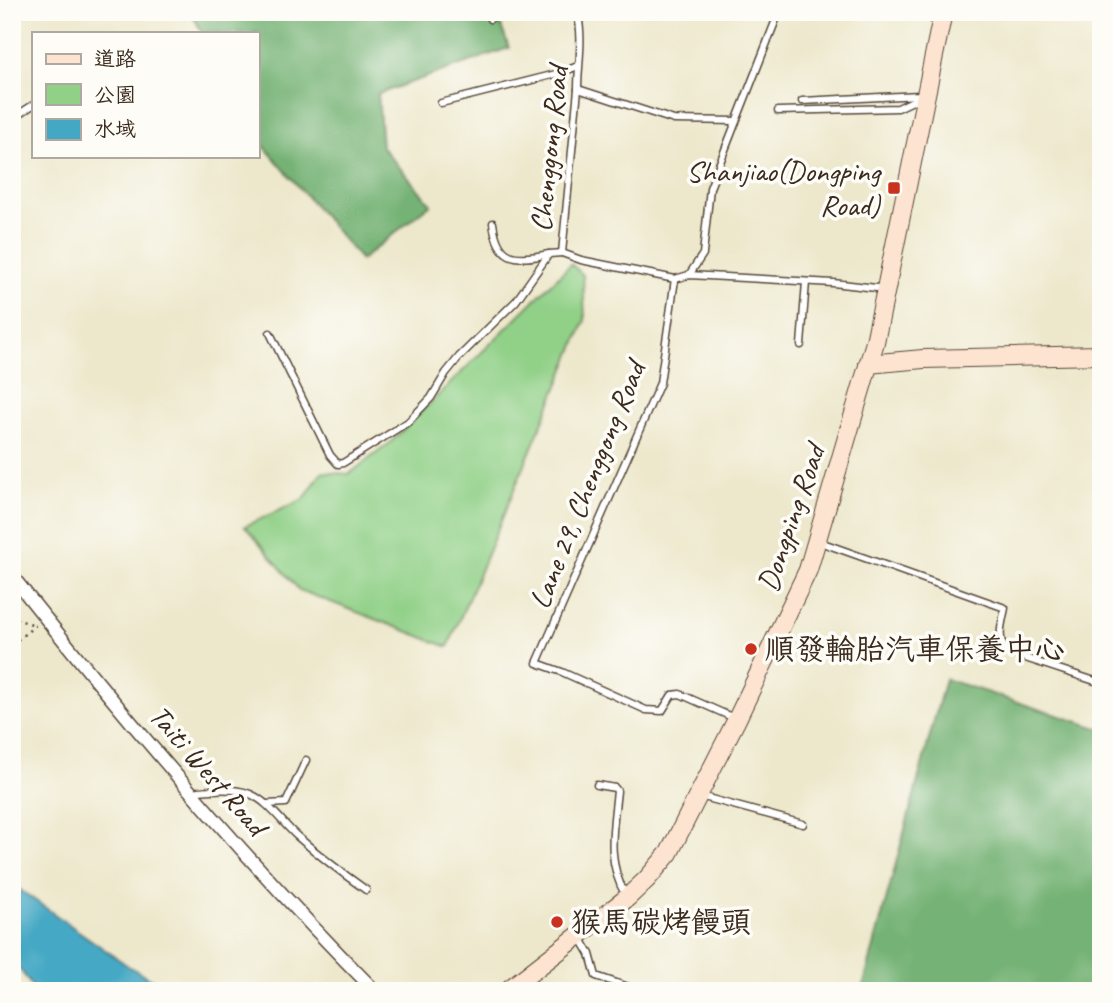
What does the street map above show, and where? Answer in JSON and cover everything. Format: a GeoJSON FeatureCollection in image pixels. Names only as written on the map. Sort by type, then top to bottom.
{"type":"FeatureCollection","features":[{"type":"Feature","properties":{"kind":"main road","name":"Dongping Road"},"geometry":{"type":"LineString","coordinates":[[507,991],[628,898],[669,853],[808,570],[868,365],[887,289],[943,12]]}},
{"type":"Feature","properties":{"kind":"main road"},"geometry":{"type":"LineString","coordinates":[[868,365],[923,359],[1101,355]]}},
{"type":"Feature","properties":{"kind":"street","name":"Taiti West Road"},"geometry":{"type":"LineString","coordinates":[[12,576],[92,677],[191,792],[311,926],[374,991]]}},
{"type":"Feature","properties":{"kind":"lane","name":"Chenggong Road"},"geometry":{"type":"LineString","coordinates":[[576,12],[581,51],[562,253],[581,260],[675,279],[689,275],[887,289]]}},
{"type":"Feature","properties":{"kind":"lane"},"geometry":{"type":"LineString","coordinates":[[689,275],[699,264],[703,254],[710,188],[779,12]]}},
{"type":"Feature","properties":{"kind":"lane"},"geometry":{"type":"LineString","coordinates":[[441,103],[578,66]]}},
{"type":"Feature","properties":{"kind":"lane"},"geometry":{"type":"LineString","coordinates":[[578,89],[674,120],[736,121]]}},
{"type":"Feature","properties":{"kind":"lane"},"geometry":{"type":"LineString","coordinates":[[802,101],[925,95]]}},
{"type":"Feature","properties":{"kind":"lane"},"geometry":{"type":"LineString","coordinates":[[778,111],[898,108],[925,95]]}},
{"type":"Feature","properties":{"kind":"lane"},"geometry":{"type":"LineString","coordinates":[[12,145],[17,144],[13,118],[32,106]]}},
{"type":"Feature","properties":{"kind":"lane"},"geometry":{"type":"LineString","coordinates":[[493,223],[495,239],[504,253],[529,258],[562,253]]}},
{"type":"Feature","properties":{"kind":"lane"},"geometry":{"type":"LineString","coordinates":[[270,332],[330,455],[338,464],[344,463],[408,422],[431,398],[459,357],[516,301],[549,254]]}},
{"type":"Feature","properties":{"kind":"lane","name":"Lane 29, Chenggong Road"},"geometry":{"type":"LineString","coordinates":[[675,279],[660,383],[537,663],[646,710],[662,711],[672,695],[680,694],[737,719]]}},
{"type":"Feature","properties":{"kind":"lane"},"geometry":{"type":"LineString","coordinates":[[801,345],[806,282]]}},
{"type":"Feature","properties":{"kind":"lane"},"geometry":{"type":"LineString","coordinates":[[818,541],[1005,608],[1000,644],[1007,652],[1101,682]]}},
{"type":"Feature","properties":{"kind":"lane"},"geometry":{"type":"LineString","coordinates":[[267,804],[286,803],[306,760]]}},
{"type":"Feature","properties":{"kind":"lane"},"geometry":{"type":"LineString","coordinates":[[597,785],[615,788],[617,791],[612,847],[616,879],[628,898]]}},
{"type":"Feature","properties":{"kind":"lane"},"geometry":{"type":"LineString","coordinates":[[191,792],[220,789],[249,794],[267,804],[272,813],[297,836],[338,871],[366,890]]}},
{"type":"Feature","properties":{"kind":"lane"},"geometry":{"type":"LineString","coordinates":[[698,795],[803,824]]}},
{"type":"Feature","properties":{"kind":"lane"},"geometry":{"type":"LineString","coordinates":[[579,936],[590,954],[596,976],[640,991]]}},
{"type":"Feature","properties":{"kind":"path"},"geometry":{"type":"LineString","coordinates":[[12,613],[18,620],[36,625],[12,645]]}},
{"type":"Feature","properties":{"kind":"green space"},"geometry":{"type":"Polygon","coordinates":[[[191,12],[496,12],[509,48],[378,94],[382,147],[431,204],[361,260],[259,140],[259,32],[201,32],[191,12]]]}},
{"type":"Feature","properties":{"kind":"green space"},"geometry":{"type":"Polygon","coordinates":[[[571,264],[583,275],[585,321],[448,647],[299,590],[245,526],[304,499],[322,472],[349,474],[390,443],[571,264]]]}},
{"type":"Feature","properties":{"kind":"green space"},"geometry":{"type":"Polygon","coordinates":[[[945,679],[1101,729],[1101,991],[862,991],[945,679]]]}},
{"type":"Feature","properties":{"kind":"water"},"geometry":{"type":"Polygon","coordinates":[[[12,887],[169,991],[35,991],[21,971],[12,965],[12,887]]]}},
{"type":"Feature","properties":{"kind":"place","name":"Shanjiao(Dongping Road)"},"geometry":{"type":"Point","coordinates":[894,188]}},
{"type":"Feature","properties":{"kind":"place","name":"順發輪胎汽車保養中心"},"geometry":{"type":"Point","coordinates":[751,649]}},
{"type":"Feature","properties":{"kind":"place","name":"猴馬碳烤饅頭"},"geometry":{"type":"Point","coordinates":[557,922]}}]}
